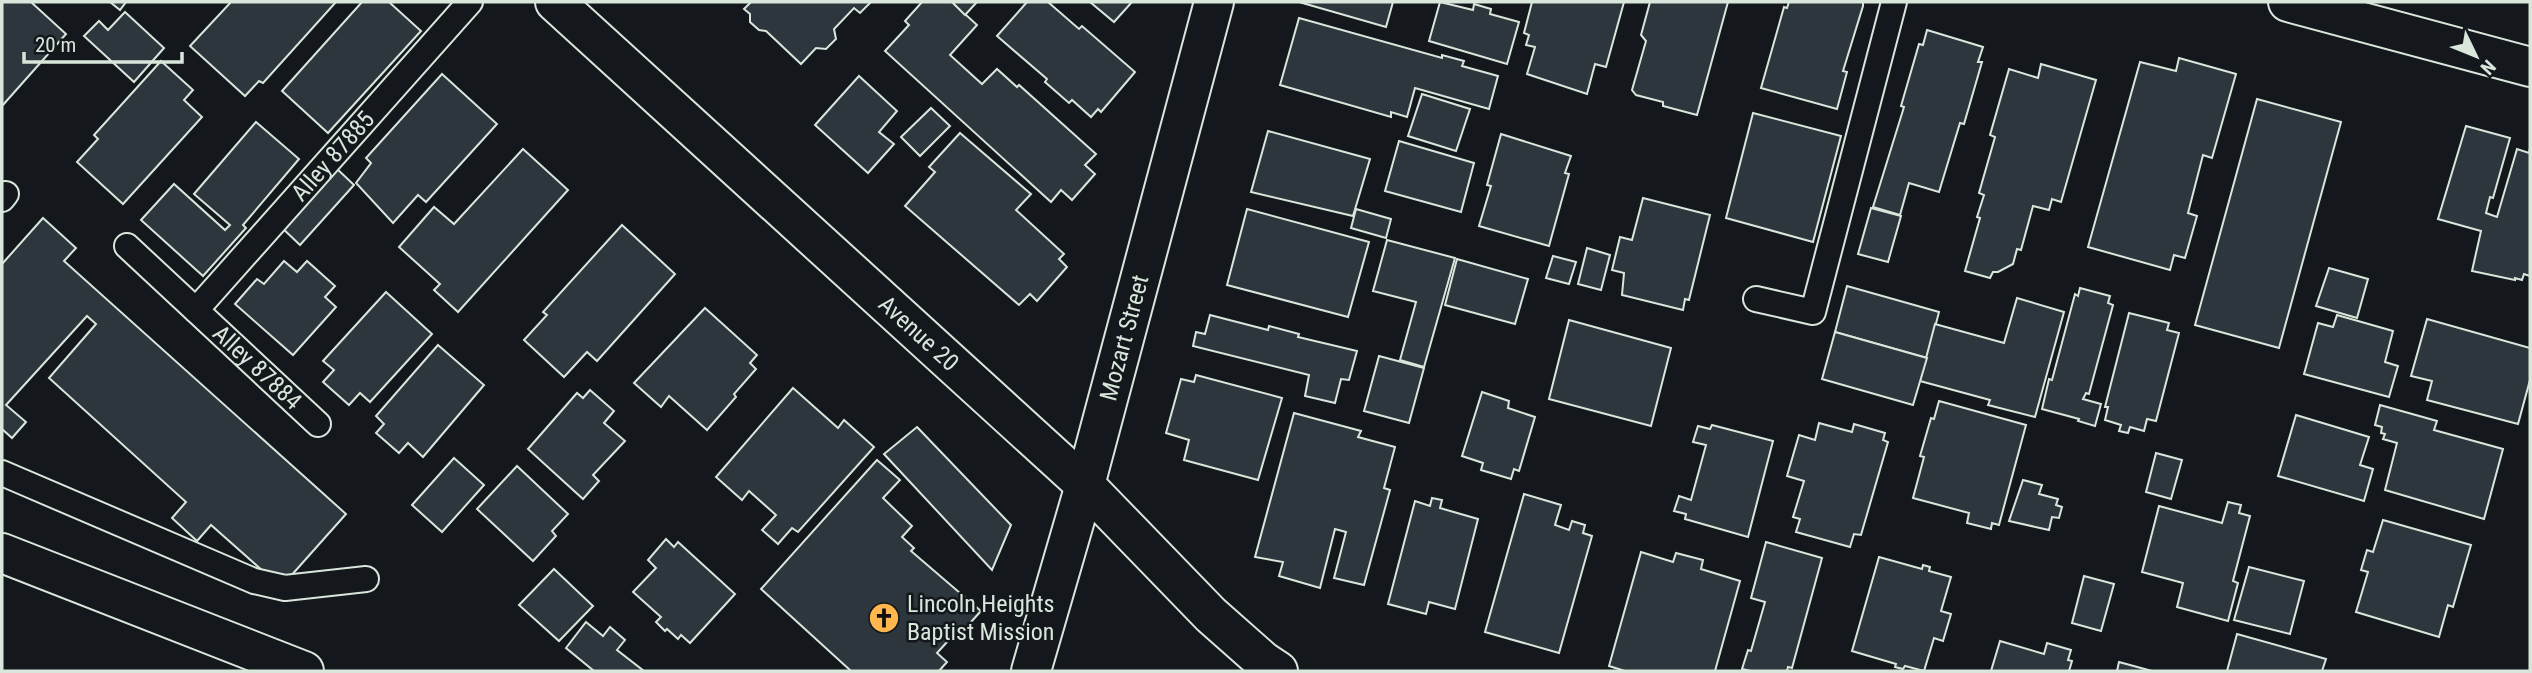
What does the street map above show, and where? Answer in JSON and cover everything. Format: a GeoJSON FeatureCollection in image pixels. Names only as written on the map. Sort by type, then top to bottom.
{"type":"FeatureCollection","features":[{"type":"Feature","properties":{"kind":"main road","name":"Avenue 20"},"geometry":{"type":"LineString","coordinates":[[555,2],[1085,485],[1211,615],[1263,662],[1278,671]]}},
{"type":"Feature","properties":{"kind":"main road","name":"Mozart Street"},"geometry":{"type":"LineString","coordinates":[[1031,671],[1085,485],[1214,2]]}},
{"type":"Feature","properties":{"kind":"main road"},"geometry":{"type":"LineString","coordinates":[[2288,2],[2530,67]]}},
{"type":"Feature","properties":{"kind":"main road"},"geometry":{"type":"LineString","coordinates":[[2,553],[304,671]]}},
{"type":"Feature","properties":{"kind":"lane","name":"Alley 87885"},"geometry":{"type":"LineString","coordinates":[[196,310],[470,2]]}},
{"type":"Feature","properties":{"kind":"lane"},"geometry":{"type":"LineString","coordinates":[[1756,299],[1813,312],[1895,2]]}},
{"type":"Feature","properties":{"kind":"lane","name":"Alley 87884"},"geometry":{"type":"LineString","coordinates":[[127,246],[318,424]]}},
{"type":"Feature","properties":{"kind":"lane"},"geometry":{"type":"LineString","coordinates":[[2,473],[254,581],[285,588],[366,579]]}},
{"type":"Feature","properties":{"kind":"building"},"geometry":{"type":"Polygon","coordinates":[[[2,2],[31,2],[66,34],[2,106],[2,2]]]}},
{"type":"Feature","properties":{"kind":"building"},"geometry":{"type":"Polygon","coordinates":[[[110,2],[126,2],[120,10],[110,2]]]}},
{"type":"Feature","properties":{"kind":"building"},"geometry":{"type":"Polygon","coordinates":[[[231,2],[336,2],[263,83],[259,81],[245,96],[190,46],[231,2]]]}},
{"type":"Feature","properties":{"kind":"building"},"geometry":{"type":"Polygon","coordinates":[[[362,2],[389,2],[421,31],[328,133],[282,91],[362,2]]]}},
{"type":"Feature","properties":{"kind":"building"},"geometry":{"type":"Polygon","coordinates":[[[751,2],[871,2],[860,13],[854,8],[834,29],[836,39],[826,49],[816,48],[801,64],[766,31],[759,30],[750,22],[750,14],[744,9],[751,2]]]}},
{"type":"Feature","properties":{"kind":"building"},"geometry":{"type":"Polygon","coordinates":[[[922,2],[952,2],[977,25],[950,55],[982,84],[997,69],[1017,87],[1019,85],[1096,154],[1085,165],[1095,174],[1072,200],[1061,190],[1051,202],[885,51],[909,25],[905,21],[922,2]]]}},
{"type":"Feature","properties":{"kind":"building"},"geometry":{"type":"Polygon","coordinates":[[[952,2],[977,2],[965,15],[952,2]]]}},
{"type":"Feature","properties":{"kind":"building"},"geometry":{"type":"Polygon","coordinates":[[[1027,2],[1048,2],[1079,29],[1082,26],[1135,72],[1101,112],[1098,109],[1091,117],[1072,100],[1069,103],[1045,82],[1047,79],[997,36],[1027,2]]]}},
{"type":"Feature","properties":{"kind":"building"},"geometry":{"type":"Polygon","coordinates":[[[1090,2],[1132,2],[1114,22],[1090,2]]]}},
{"type":"Feature","properties":{"kind":"building"},"geometry":{"type":"Polygon","coordinates":[[[1299,2],[1393,2],[1386,27],[1299,2]]]}},
{"type":"Feature","properties":{"kind":"building"},"geometry":{"type":"Polygon","coordinates":[[[1440,2],[1473,10],[1474,4],[1491,9],[1490,14],[1519,22],[1507,64],[1429,41],[1440,2]]]}},
{"type":"Feature","properties":{"kind":"building"},"geometry":{"type":"Polygon","coordinates":[[[1532,2],[1624,2],[1606,67],[1595,64],[1587,94],[1527,74],[1535,47],[1526,45],[1529,35],[1524,33],[1532,2]]]}},
{"type":"Feature","properties":{"kind":"building"},"geometry":{"type":"Polygon","coordinates":[[[1650,2],[1728,2],[1697,115],[1663,106],[1663,102],[1636,95],[1632,90],[1646,41],[1641,35],[1650,2]]]}},
{"type":"Feature","properties":{"kind":"building"},"geometry":{"type":"Polygon","coordinates":[[[1789,2],[1863,2],[1843,71],[1847,72],[1837,109],[1761,88],[1784,7],[1787,8],[1789,2]]]}},
{"type":"Feature","properties":{"kind":"building"},"geometry":{"type":"Polygon","coordinates":[[[125,12],[164,48],[134,82],[84,36],[99,21],[108,30],[125,12]]]}},
{"type":"Feature","properties":{"kind":"building"},"geometry":{"type":"Polygon","coordinates":[[[1299,18],[1442,58],[1442,55],[1464,61],[1462,66],[1498,76],[1489,109],[1415,88],[1407,117],[1391,112],[1391,117],[1280,85],[1299,18]]]}},
{"type":"Feature","properties":{"kind":"building"},"geometry":{"type":"Polygon","coordinates":[[[1927,30],[1983,47],[1978,62],[1982,62],[1964,124],[1960,123],[1939,192],[1909,183],[1900,215],[1873,207],[1904,107],[1901,106],[1919,44],[1923,45],[1927,30]]]}},
{"type":"Feature","properties":{"kind":"building"},"geometry":{"type":"Polygon","coordinates":[[[2179,58],[2236,74],[2212,158],[2203,155],[2188,213],[2197,216],[2185,258],[2174,255],[2170,270],[2088,247],[2140,62],[2176,71],[2179,58]]]}},
{"type":"Feature","properties":{"kind":"building"},"geometry":{"type":"Polygon","coordinates":[[[161,61],[193,90],[184,100],[202,117],[123,204],[77,162],[98,139],[94,135],[161,61]]]}},
{"type":"Feature","properties":{"kind":"building"},"geometry":{"type":"Polygon","coordinates":[[[2041,64],[2096,80],[2061,202],[2052,199],[2049,210],[2033,206],[2021,250],[2017,249],[2013,264],[1993,272],[1990,278],[1965,271],[1980,218],[1977,217],[1984,195],[1979,193],[1995,137],[1990,135],[2009,69],[2038,78],[2041,64]]]}},
{"type":"Feature","properties":{"kind":"building"},"geometry":{"type":"Polygon","coordinates":[[[442,74],[497,124],[426,202],[418,195],[393,223],[356,183],[371,163],[366,158],[442,74]]]}},
{"type":"Feature","properties":{"kind":"building"},"geometry":{"type":"Polygon","coordinates":[[[859,76],[897,111],[879,132],[894,144],[868,173],[815,125],[859,76]]]}},
{"type":"Feature","properties":{"kind":"building"},"geometry":{"type":"Polygon","coordinates":[[[1422,94],[1470,109],[1456,151],[1408,136],[1422,94]]]}},
{"type":"Feature","properties":{"kind":"building"},"geometry":{"type":"Polygon","coordinates":[[[2257,99],[2341,122],[2279,348],[2195,325],[2257,99]]]}},
{"type":"Feature","properties":{"kind":"building"},"geometry":{"type":"Polygon","coordinates":[[[931,108],[950,126],[920,156],[901,137],[931,108]]]}},
{"type":"Feature","properties":{"kind":"building"},"geometry":{"type":"Polygon","coordinates":[[[1753,113],[1841,136],[1813,242],[1726,218],[1753,113]]]}},
{"type":"Feature","properties":{"kind":"building"},"geometry":{"type":"Polygon","coordinates":[[[256,122],[299,159],[243,225],[246,228],[203,276],[141,220],[174,184],[225,230],[230,225],[194,194],[256,122]]]}},
{"type":"Feature","properties":{"kind":"building"},"geometry":{"type":"Polygon","coordinates":[[[2466,126],[2510,138],[2486,213],[2497,217],[2517,149],[2529,153],[2530,148],[2530,276],[2524,274],[2522,280],[2472,271],[2481,231],[2438,219],[2466,126]]]}},
{"type":"Feature","properties":{"kind":"building"},"geometry":{"type":"Polygon","coordinates":[[[1268,131],[1370,159],[1353,216],[1251,192],[1268,131]]]}},
{"type":"Feature","properties":{"kind":"building"},"geometry":{"type":"Polygon","coordinates":[[[960,133],[1031,194],[1016,210],[1064,254],[1059,259],[1067,267],[1037,301],[1030,294],[1019,305],[905,206],[935,172],[929,167],[960,133]]]}},
{"type":"Feature","properties":{"kind":"building"},"geometry":{"type":"Polygon","coordinates":[[[1501,134],[1571,156],[1565,173],[1569,174],[1549,246],[1479,226],[1491,186],[1487,185],[1501,134]]]}},
{"type":"Feature","properties":{"kind":"building"},"geometry":{"type":"Polygon","coordinates":[[[1399,141],[1474,163],[1461,212],[1385,191],[1399,141]]]}},
{"type":"Feature","properties":{"kind":"building"},"geometry":{"type":"Polygon","coordinates":[[[523,149],[568,190],[458,312],[434,290],[440,284],[399,247],[434,207],[454,224],[523,149]]]}},
{"type":"Feature","properties":{"kind":"building"},"geometry":{"type":"Polygon","coordinates":[[[334,166],[354,185],[300,245],[279,225],[334,166]]]}},
{"type":"Feature","properties":{"kind":"building"},"geometry":{"type":"Polygon","coordinates":[[[1643,198],[1710,215],[1689,300],[1685,299],[1683,310],[1622,295],[1624,273],[1612,270],[1620,237],[1632,240],[1643,198]]]}},
{"type":"Feature","properties":{"kind":"building"},"geometry":{"type":"Polygon","coordinates":[[[1871,208],[1901,216],[1888,262],[1858,254],[1871,208]]]}},
{"type":"Feature","properties":{"kind":"building"},"geometry":{"type":"Polygon","coordinates":[[[1247,209],[1369,242],[1348,317],[1227,285],[1247,209]]]}},
{"type":"Feature","properties":{"kind":"building"},"geometry":{"type":"Polygon","coordinates":[[[1356,209],[1391,219],[1386,238],[1351,228],[1356,209]]]}},
{"type":"Feature","properties":{"kind":"building"},"geometry":{"type":"Polygon","coordinates":[[[43,218],[76,248],[64,261],[346,514],[281,587],[211,525],[197,541],[172,518],[186,502],[49,378],[96,324],[87,316],[6,405],[26,422],[12,438],[2,429],[2,264],[43,218]]]}},
{"type":"Feature","properties":{"kind":"building"},"geometry":{"type":"Polygon","coordinates":[[[622,225],[675,274],[597,361],[587,352],[564,377],[524,340],[547,315],[543,312],[622,225]]]}},
{"type":"Feature","properties":{"kind":"building"},"geometry":{"type":"Polygon","coordinates":[[[1387,240],[1455,258],[1424,367],[1400,360],[1416,302],[1373,291],[1387,240]]]}},
{"type":"Feature","properties":{"kind":"building"},"geometry":{"type":"Polygon","coordinates":[[[1587,248],[1610,255],[1601,290],[1578,284],[1587,248]]]}},
{"type":"Feature","properties":{"kind":"building"},"geometry":{"type":"Polygon","coordinates":[[[1553,256],[1576,262],[1569,284],[1546,278],[1553,256]]]}},
{"type":"Feature","properties":{"kind":"building"},"geometry":{"type":"Polygon","coordinates":[[[1457,259],[1528,279],[1515,324],[1445,305],[1457,259]]]}},
{"type":"Feature","properties":{"kind":"building"},"geometry":{"type":"Polygon","coordinates":[[[284,261],[297,272],[307,261],[335,286],[325,297],[336,307],[293,355],[235,304],[257,279],[264,284],[284,261]]]}},
{"type":"Feature","properties":{"kind":"building"},"geometry":{"type":"Polygon","coordinates":[[[2329,268],[2368,279],[2357,318],[2316,306],[2329,268]]]}},
{"type":"Feature","properties":{"kind":"building"},"geometry":{"type":"Polygon","coordinates":[[[1847,286],[1939,312],[1927,358],[1835,332],[1847,286]]]}},
{"type":"Feature","properties":{"kind":"building"},"geometry":{"type":"Polygon","coordinates":[[[2080,288],[2110,296],[2108,303],[2113,305],[2089,394],[2086,393],[2083,399],[2101,404],[2095,426],[2042,409],[2075,294],[2078,296],[2080,288]]]}},
{"type":"Feature","properties":{"kind":"building"},"geometry":{"type":"Polygon","coordinates":[[[386,292],[432,334],[370,402],[360,393],[349,405],[323,382],[334,370],[323,361],[386,292]]]}},
{"type":"Feature","properties":{"kind":"building"},"geometry":{"type":"Polygon","coordinates":[[[2017,298],[2064,312],[2035,417],[1988,405],[1990,400],[1920,381],[1935,324],[2004,343],[2017,298]]]}},
{"type":"Feature","properties":{"kind":"building"},"geometry":{"type":"Polygon","coordinates":[[[705,308],[757,355],[750,363],[756,369],[707,430],[669,396],[661,407],[634,383],[705,308]]]}},
{"type":"Feature","properties":{"kind":"building"},"geometry":{"type":"Polygon","coordinates":[[[2129,313],[2169,323],[2167,330],[2179,333],[2156,421],[2147,419],[2144,431],[2130,427],[2128,433],[2119,431],[2121,425],[2105,420],[2108,407],[2105,407],[2129,313]]]}},
{"type":"Feature","properties":{"kind":"building"},"geometry":{"type":"Polygon","coordinates":[[[1210,315],[1268,330],[1269,326],[1299,334],[1298,337],[1357,351],[1349,380],[1341,379],[1335,403],[1305,396],[1309,375],[1193,346],[1196,332],[1205,334],[1210,315]]]}},
{"type":"Feature","properties":{"kind":"building"},"geometry":{"type":"Polygon","coordinates":[[[2337,315],[2393,331],[2385,362],[2398,366],[2389,397],[2304,374],[2318,323],[2333,327],[2337,315]]]}},
{"type":"Feature","properties":{"kind":"building"},"geometry":{"type":"Polygon","coordinates":[[[2427,319],[2530,348],[2530,380],[2518,424],[2427,400],[2432,381],[2411,376],[2427,319]]]}},
{"type":"Feature","properties":{"kind":"building"},"geometry":{"type":"Polygon","coordinates":[[[1569,320],[1671,348],[1651,426],[1549,399],[1569,320]]]}},
{"type":"Feature","properties":{"kind":"building"},"geometry":{"type":"Polygon","coordinates":[[[1835,332],[1927,358],[1913,405],[1822,379],[1835,332]]]}},
{"type":"Feature","properties":{"kind":"building"},"geometry":{"type":"Polygon","coordinates":[[[438,345],[484,385],[423,457],[408,443],[399,453],[376,433],[384,424],[376,416],[438,345]]]}},
{"type":"Feature","properties":{"kind":"building"},"geometry":{"type":"Polygon","coordinates":[[[1379,356],[1424,368],[1409,423],[1364,411],[1379,356]]]}},
{"type":"Feature","properties":{"kind":"building"},"geometry":{"type":"Polygon","coordinates":[[[1196,375],[1282,398],[1258,480],[1184,460],[1189,440],[1166,433],[1181,379],[1194,382],[1196,375]]]}},
{"type":"Feature","properties":{"kind":"building"},"geometry":{"type":"Polygon","coordinates":[[[793,388],[838,428],[844,420],[874,447],[798,532],[792,528],[778,544],[762,530],[776,515],[749,491],[742,500],[716,477],[793,388]]]}},
{"type":"Feature","properties":{"kind":"building"},"geometry":{"type":"Polygon","coordinates":[[[590,390],[614,411],[604,423],[625,441],[593,475],[599,481],[583,499],[528,449],[577,393],[583,398],[590,390]]]}},
{"type":"Feature","properties":{"kind":"building"},"geometry":{"type":"Polygon","coordinates":[[[1482,392],[1509,401],[1508,408],[1535,417],[1519,471],[1514,469],[1511,479],[1481,470],[1483,463],[1462,456],[1482,392]]]}},
{"type":"Feature","properties":{"kind":"building"},"geometry":{"type":"Polygon","coordinates":[[[1939,401],[2026,425],[1999,525],[1992,523],[1991,529],[1967,523],[1969,513],[1913,498],[1924,457],[1920,456],[1939,401]]]}},
{"type":"Feature","properties":{"kind":"building"},"geometry":{"type":"Polygon","coordinates":[[[2380,405],[2437,421],[2434,430],[2503,449],[2484,519],[2385,490],[2397,443],[2383,439],[2385,434],[2381,433],[2382,427],[2375,425],[2380,405]]]}},
{"type":"Feature","properties":{"kind":"building"},"geometry":{"type":"Polygon","coordinates":[[[1294,413],[1361,431],[1358,437],[1395,447],[1384,488],[1390,490],[1364,585],[1334,578],[1346,532],[1335,529],[1320,588],[1279,576],[1283,562],[1255,557],[1294,413]]]}},
{"type":"Feature","properties":{"kind":"building"},"geometry":{"type":"Polygon","coordinates":[[[2296,415],[2369,437],[2360,465],[2373,469],[2364,501],[2278,476],[2296,415]]]}},
{"type":"Feature","properties":{"kind":"building"},"geometry":{"type":"Polygon","coordinates":[[[1819,423],[1852,432],[1854,424],[1885,433],[1883,440],[1888,442],[1861,535],[1854,534],[1850,547],[1796,532],[1800,519],[1793,517],[1804,481],[1787,476],[1799,435],[1815,440],[1819,423]]]}},
{"type":"Feature","properties":{"kind":"building"},"geometry":{"type":"Polygon","coordinates":[[[1712,425],[1773,441],[1748,537],[1685,519],[1686,514],[1674,511],[1679,496],[1691,500],[1706,445],[1693,442],[1698,426],[1710,429],[1712,425]]]}},
{"type":"Feature","properties":{"kind":"building"},"geometry":{"type":"Polygon","coordinates":[[[917,427],[1011,525],[992,570],[884,454],[917,427]]]}},
{"type":"Feature","properties":{"kind":"building"},"geometry":{"type":"Polygon","coordinates":[[[2156,453],[2182,460],[2171,499],[2146,492],[2156,453]]]}},
{"type":"Feature","properties":{"kind":"building"},"geometry":{"type":"Polygon","coordinates":[[[454,458],[484,485],[442,532],[412,505],[454,458]]]}},
{"type":"Feature","properties":{"kind":"building"},"geometry":{"type":"Polygon","coordinates":[[[877,460],[900,480],[883,498],[912,526],[902,537],[914,548],[911,551],[981,611],[961,633],[958,630],[937,653],[947,662],[939,671],[851,671],[761,589],[877,460]]]}},
{"type":"Feature","properties":{"kind":"building"},"geometry":{"type":"Polygon","coordinates":[[[517,466],[568,514],[552,531],[556,536],[533,561],[477,509],[517,466]]]}},
{"type":"Feature","properties":{"kind":"building"},"geometry":{"type":"Polygon","coordinates":[[[2023,480],[2042,485],[2039,494],[2058,499],[2056,505],[2062,507],[2059,518],[2052,517],[2049,530],[2009,521],[2023,480]]]}},
{"type":"Feature","properties":{"kind":"building"},"geometry":{"type":"Polygon","coordinates":[[[1524,494],[1561,505],[1555,525],[1569,530],[1572,521],[1585,525],[1583,533],[1592,536],[1559,653],[1485,632],[1524,494]]]}},
{"type":"Feature","properties":{"kind":"building"},"geometry":{"type":"Polygon","coordinates":[[[1432,498],[1442,500],[1440,508],[1478,519],[1455,609],[1429,602],[1426,614],[1388,604],[1415,501],[1430,506],[1432,498]]]}},
{"type":"Feature","properties":{"kind":"building"},"geometry":{"type":"Polygon","coordinates":[[[2228,502],[2241,505],[2239,513],[2250,516],[2233,581],[2238,583],[2228,621],[2177,607],[2183,583],[2142,572],[2159,506],[2222,523],[2228,502]]]}},
{"type":"Feature","properties":{"kind":"building"},"geometry":{"type":"Polygon","coordinates":[[[2383,520],[2471,545],[2453,607],[2448,605],[2439,637],[2356,612],[2368,572],[2361,570],[2367,550],[2373,552],[2383,520]]]}},
{"type":"Feature","properties":{"kind":"building"},"geometry":{"type":"Polygon","coordinates":[[[666,539],[674,547],[678,542],[735,594],[690,643],[681,635],[678,639],[667,629],[665,631],[656,622],[661,617],[633,592],[656,568],[648,560],[666,539]]]}},
{"type":"Feature","properties":{"kind":"building"},"geometry":{"type":"Polygon","coordinates":[[[1766,542],[1822,558],[1792,668],[1788,667],[1787,671],[1742,669],[1748,650],[1751,651],[1765,602],[1751,598],[1766,542]]]}},
{"type":"Feature","properties":{"kind":"building"},"geometry":{"type":"Polygon","coordinates":[[[1641,552],[1673,562],[1676,553],[1703,560],[1701,569],[1740,581],[1715,671],[1625,671],[1609,666],[1641,552]]]}},
{"type":"Feature","properties":{"kind":"building"},"geometry":{"type":"Polygon","coordinates":[[[1879,557],[1922,569],[1923,565],[1930,567],[1929,571],[1951,577],[1941,611],[1951,614],[1943,641],[1934,638],[1924,671],[1905,666],[1903,669],[1895,667],[1896,664],[1852,651],[1879,557]]]}},
{"type":"Feature","properties":{"kind":"building"},"geometry":{"type":"Polygon","coordinates":[[[2249,567],[2304,581],[2290,634],[2234,620],[2249,567]]]}},
{"type":"Feature","properties":{"kind":"building"},"geometry":{"type":"Polygon","coordinates":[[[554,569],[593,606],[559,641],[519,605],[554,569]]]}},
{"type":"Feature","properties":{"kind":"building"},"geometry":{"type":"Polygon","coordinates":[[[2084,576],[2114,584],[2101,631],[2072,623],[2084,576]]]}},
{"type":"Feature","properties":{"kind":"building"},"geometry":{"type":"Polygon","coordinates":[[[586,622],[603,636],[610,627],[625,640],[617,650],[644,671],[594,671],[566,648],[586,622]]]}},
{"type":"Feature","properties":{"kind":"building"},"geometry":{"type":"Polygon","coordinates":[[[2237,634],[2326,659],[2322,671],[2227,671],[2237,634]]]}},
{"type":"Feature","properties":{"kind":"building"},"geometry":{"type":"Polygon","coordinates":[[[2000,641],[2044,654],[2047,643],[2071,650],[2069,671],[1991,671],[2000,641]]]}},
{"type":"Feature","properties":{"kind":"building"},"geometry":{"type":"Polygon","coordinates":[[[2119,662],[2152,671],[2117,671],[2119,662]]]}},
{"type":"Feature","properties":{"kind":"place","name":"Lincoln Heights Baptist Mission"},"geometry":{"type":"Point","coordinates":[884,618]}}]}
